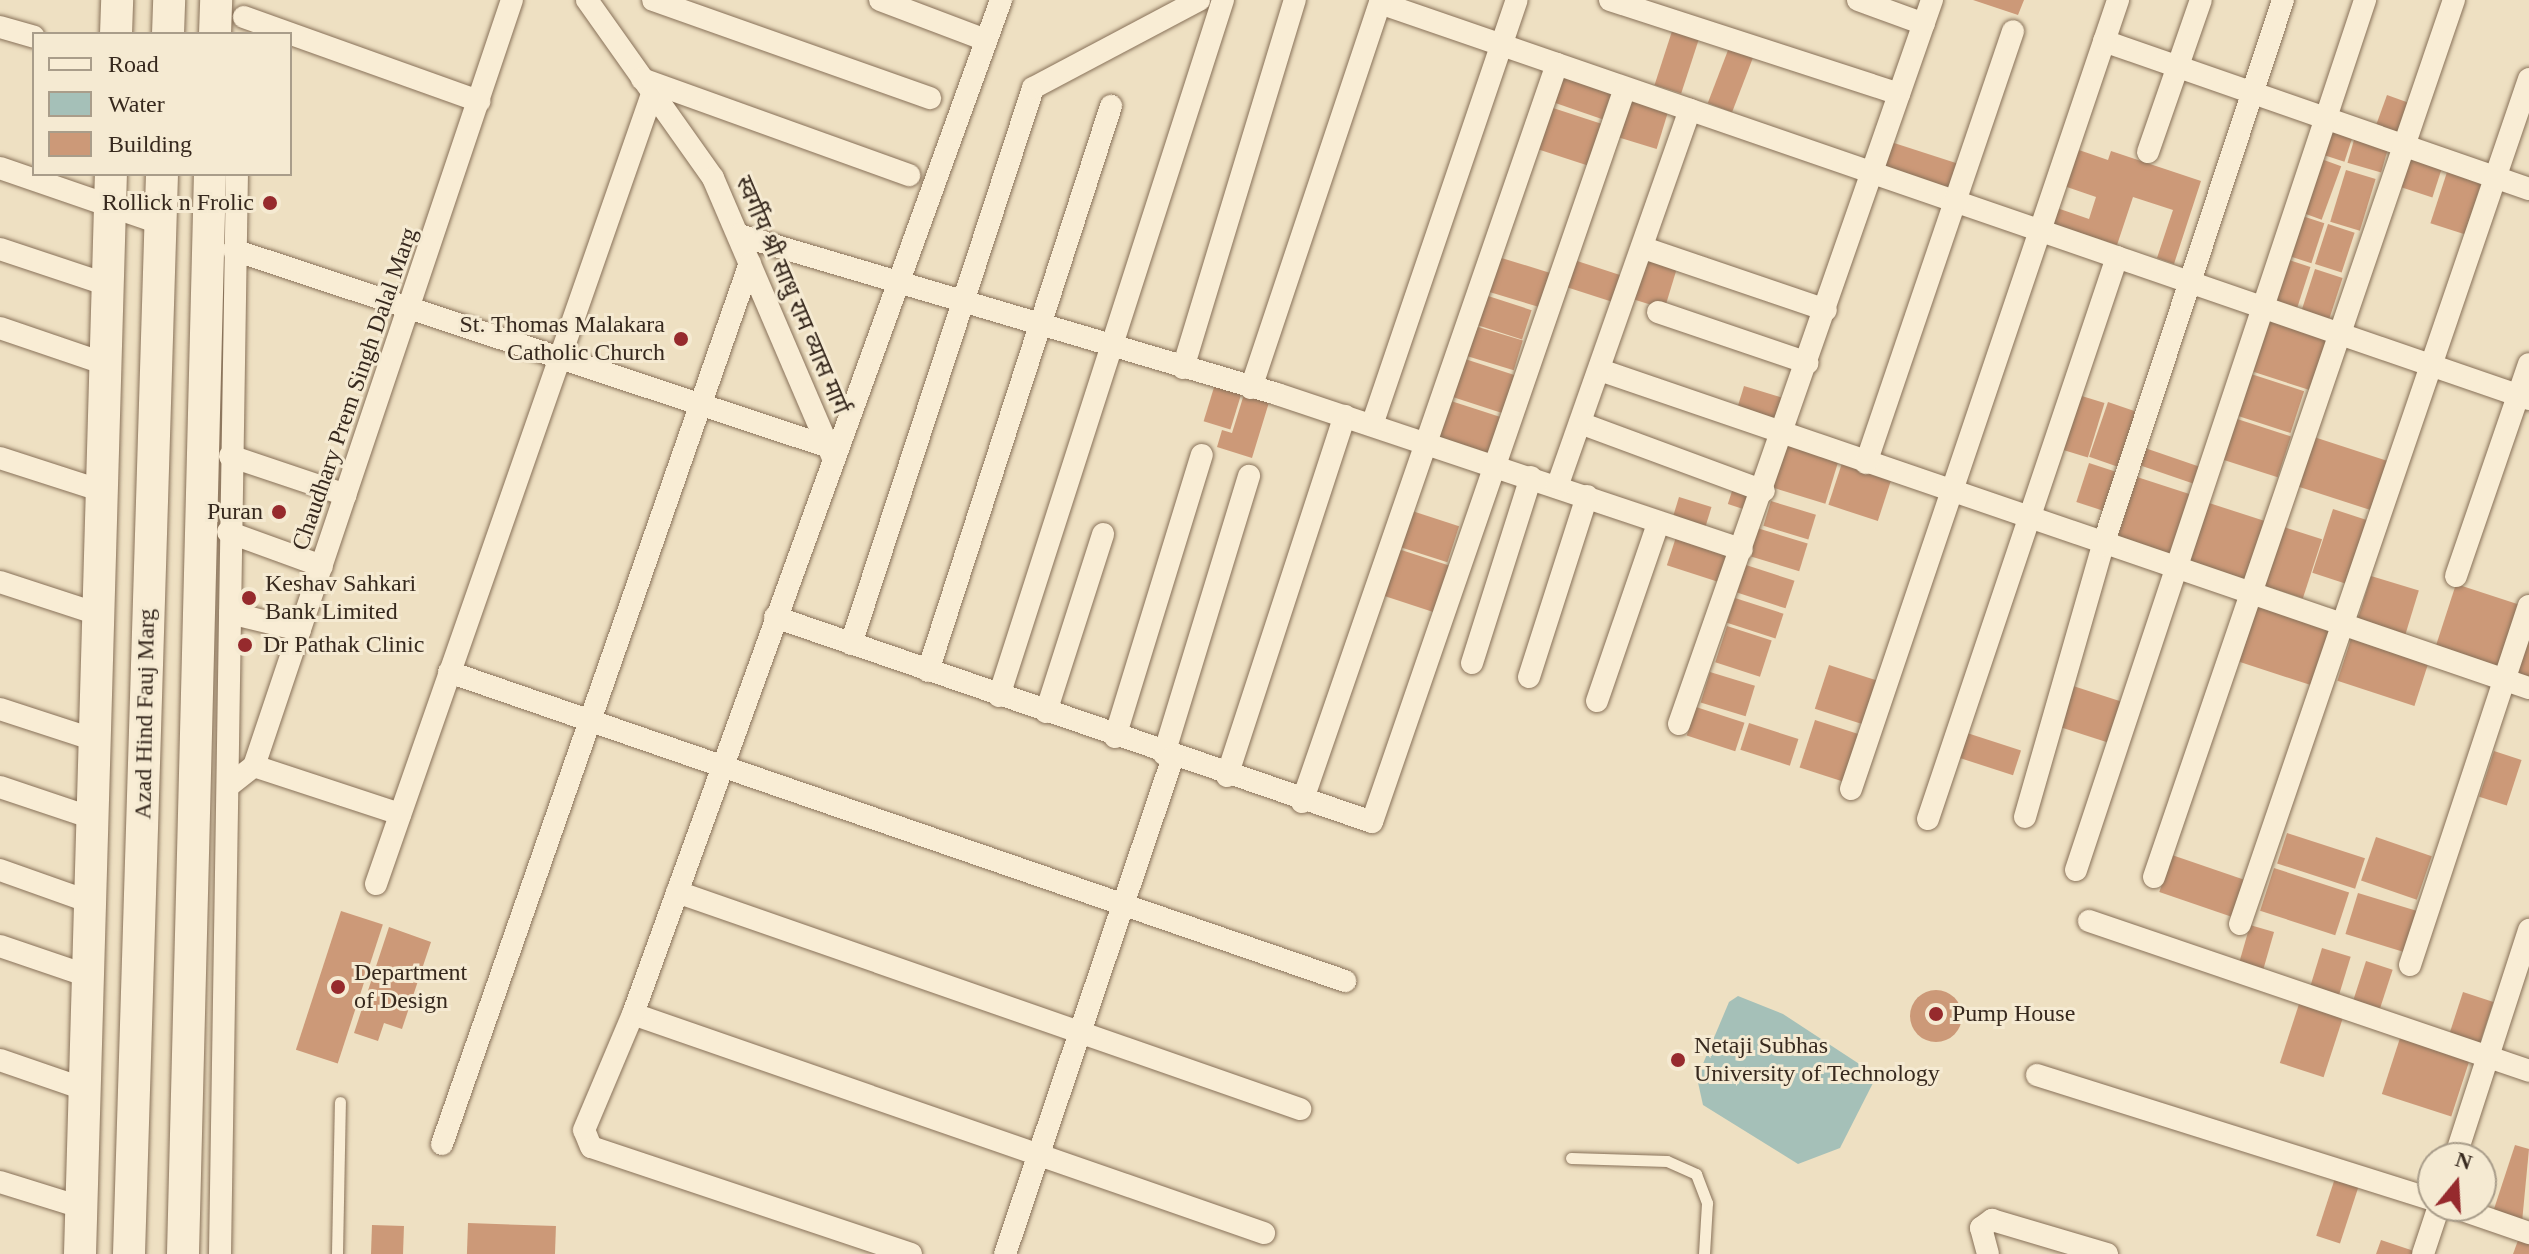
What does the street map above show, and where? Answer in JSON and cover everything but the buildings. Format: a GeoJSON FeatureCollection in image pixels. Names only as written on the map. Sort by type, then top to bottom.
{"type":"FeatureCollection","features":[{"type":"Feature","properties":{"kind":"main road"},"geometry":{"type":"LineString","coordinates":[[116,32],[117,0]]}},
{"type":"Feature","properties":{"kind":"main road"},"geometry":{"type":"LineString","coordinates":[[168,32],[169,0]]}},
{"type":"Feature","properties":{"kind":"main road"},"geometry":{"type":"LineString","coordinates":[[215,32],[216,0]]}},
{"type":"Feature","properties":{"kind":"main road"},"geometry":{"type":"LineString","coordinates":[[80,1254],[111,176]]}},
{"type":"Feature","properties":{"kind":"main road","name":"Azad Hind Fauj Marg"},"geometry":{"type":"LineString","coordinates":[[129,1254],[162,176]]}},
{"type":"Feature","properties":{"kind":"main road","name":"Azad Hind Fauj Marg"},"geometry":{"type":"LineString","coordinates":[[183,1254],[210,176]]}},
{"type":"Feature","properties":{"kind":"street","name":"Chaudhary Prem Singh Dalal Marg"},"geometry":{"type":"LineString","coordinates":[[254,766],[410,312],[512,0]]}},
{"type":"Feature","properties":{"kind":"street","name":"स्वर्गीय श्री साधु राम व्यास मार्ग"},"geometry":{"type":"LineString","coordinates":[[587,0],[713,178],[831,452]]}},
{"type":"Feature","properties":{"kind":"street"},"geometry":{"type":"LineString","coordinates":[[653,0],[930,98]]}},
{"type":"Feature","properties":{"kind":"street"},"geometry":{"type":"LineString","coordinates":[[880,0],[986,40]]}},
{"type":"Feature","properties":{"kind":"street"},"geometry":{"type":"LineString","coordinates":[[911,1254],[591,1147],[584,1130],[633,1014],[831,452],[1001,0]]}},
{"type":"Feature","properties":{"kind":"street"},"geometry":{"type":"LineString","coordinates":[[851,644],[1035,83],[1199,0]]}},
{"type":"Feature","properties":{"kind":"street"},"geometry":{"type":"LineString","coordinates":[[999,696],[1115,348],[1223,0]]}},
{"type":"Feature","properties":{"kind":"street"},"geometry":{"type":"LineString","coordinates":[[1183,368],[1295,0]]}},
{"type":"Feature","properties":{"kind":"street"},"geometry":{"type":"LineString","coordinates":[[1372,425],[1517,0]]}},
{"type":"Feature","properties":{"kind":"street"},"geometry":{"type":"LineString","coordinates":[[1610,0],[1899,94]]}},
{"type":"Feature","properties":{"kind":"street"},"geometry":{"type":"LineString","coordinates":[[1858,0],[1924,24]]}},
{"type":"Feature","properties":{"kind":"street"},"geometry":{"type":"LineString","coordinates":[[1679,724],[1784,436],[1871,172],[1932,0]]}},
{"type":"Feature","properties":{"kind":"street"},"geometry":{"type":"LineString","coordinates":[[1851,789],[2118,0]]}},
{"type":"Feature","properties":{"kind":"street"},"geometry":{"type":"LineString","coordinates":[[2148,152],[2180,68],[2201,0]]}},
{"type":"Feature","properties":{"kind":"street"},"geometry":{"type":"LineString","coordinates":[[2025,817],[2103,545],[2248,93],[2283,0]]}},
{"type":"Feature","properties":{"kind":"street"},"geometry":{"type":"LineString","coordinates":[[2076,870],[2177,572],[2321,117],[2365,0]]}},
{"type":"Feature","properties":{"kind":"street"},"geometry":{"type":"LineString","coordinates":[[2154,877],[2250,592],[2344,337],[2402,144],[2454,0]]}},
{"type":"Feature","properties":{"kind":"street"},"geometry":{"type":"LineString","coordinates":[[1251,388],[1380,1],[1501,46],[2524,397]]}},
{"type":"Feature","properties":{"kind":"street"},"geometry":{"type":"LineString","coordinates":[[244,17],[286,32]]}},
{"type":"Feature","properties":{"kind":"street"},"geometry":{"type":"LineString","coordinates":[[0,27],[32,36]]}},
{"type":"Feature","properties":{"kind":"street"},"geometry":{"type":"LineString","coordinates":[[1866,463],[2013,31]]}},
{"type":"Feature","properties":{"kind":"street"},"geometry":{"type":"LineString","coordinates":[[292,34],[479,101]]}},
{"type":"Feature","properties":{"kind":"street"},"geometry":{"type":"LineString","coordinates":[[2104,41],[2529,189]]}},
{"type":"Feature","properties":{"kind":"street"},"geometry":{"type":"LineString","coordinates":[[1302,802],[1421,443],[1464,348],[1557,64]]}},
{"type":"Feature","properties":{"kind":"street"},"geometry":{"type":"LineString","coordinates":[[2240,924],[2346,626],[2529,79]]}},
{"type":"Feature","properties":{"kind":"street"},"geometry":{"type":"LineString","coordinates":[[376,884],[647,86],[909,175]]}},
{"type":"Feature","properties":{"kind":"street"},"geometry":{"type":"LineString","coordinates":[[775,617],[1302,802],[1365,822],[1377,816],[1492,467],[1625,88]]}},
{"type":"Feature","properties":{"kind":"street"},"geometry":{"type":"LineString","coordinates":[[928,671],[1111,106]]}},
{"type":"Feature","properties":{"kind":"street"},"geometry":{"type":"LineString","coordinates":[[1557,487],[1644,248],[1690,110]]}},
{"type":"Feature","properties":{"kind":"street"},"geometry":{"type":"LineString","coordinates":[[0,168],[160,223]]}},
{"type":"Feature","properties":{"kind":"street"},"geometry":{"type":"LineString","coordinates":[[220,1254],[231,784],[228,532],[237,176]]}},
{"type":"Feature","properties":{"kind":"street"},"geometry":{"type":"LineString","coordinates":[[739,235],[1345,416],[1742,550]]}},
{"type":"Feature","properties":{"kind":"street"},"geometry":{"type":"LineString","coordinates":[[1644,248],[1826,310]]}},
{"type":"Feature","properties":{"kind":"street"},"geometry":{"type":"LineString","coordinates":[[0,249],[108,285]]}},
{"type":"Feature","properties":{"kind":"street"},"geometry":{"type":"LineString","coordinates":[[234,250],[831,452]]}},
{"type":"Feature","properties":{"kind":"street"},"geometry":{"type":"LineString","coordinates":[[1928,819],[2117,257]]}},
{"type":"Feature","properties":{"kind":"street"},"geometry":{"type":"LineString","coordinates":[[442,1144],[594,720],[750,263]]}},
{"type":"Feature","properties":{"kind":"street"},"geometry":{"type":"LineString","coordinates":[[1658,312],[1808,363]]}},
{"type":"Feature","properties":{"kind":"street"},"geometry":{"type":"LineString","coordinates":[[0,328],[106,364]]}},
{"type":"Feature","properties":{"kind":"street"},"geometry":{"type":"LineString","coordinates":[[2456,576],[2524,397],[2529,364]]}},
{"type":"Feature","properties":{"kind":"street"},"geometry":{"type":"LineString","coordinates":[[1600,370],[2177,572],[2250,592],[2529,688]]}},
{"type":"Feature","properties":{"kind":"street"},"geometry":{"type":"LineString","coordinates":[[1227,776],[1345,416]]}},
{"type":"Feature","properties":{"kind":"street"},"geometry":{"type":"LineString","coordinates":[[1580,423],[1764,491]]}},
{"type":"Feature","properties":{"kind":"street"},"geometry":{"type":"LineString","coordinates":[[1115,737],[1202,455]]}},
{"type":"Feature","properties":{"kind":"street"},"geometry":{"type":"LineString","coordinates":[[230,456],[346,495]]}},
{"type":"Feature","properties":{"kind":"street"},"geometry":{"type":"LineString","coordinates":[[0,458],[102,491]]}},
{"type":"Feature","properties":{"kind":"street"},"geometry":{"type":"LineString","coordinates":[[1005,1254],[1083,1033],[1249,476]]}},
{"type":"Feature","properties":{"kind":"street"},"geometry":{"type":"LineString","coordinates":[[1472,663],[1531,477]]}},
{"type":"Feature","properties":{"kind":"street"},"geometry":{"type":"LineString","coordinates":[[1529,677],[1587,496]]}},
{"type":"Feature","properties":{"kind":"street"},"geometry":{"type":"LineString","coordinates":[[1597,701],[1658,524]]}},
{"type":"Feature","properties":{"kind":"street"},"geometry":{"type":"LineString","coordinates":[[228,532],[322,566]]}},
{"type":"Feature","properties":{"kind":"street"},"geometry":{"type":"LineString","coordinates":[[1046,712],[1103,534]]}},
{"type":"Feature","properties":{"kind":"street"},"geometry":{"type":"LineString","coordinates":[[0,582],[98,614]]}},
{"type":"Feature","properties":{"kind":"street"},"geometry":{"type":"LineString","coordinates":[[2410,965],[2529,606]]}},
{"type":"Feature","properties":{"kind":"street"},"geometry":{"type":"LineString","coordinates":[[230,613],[300,630]]}},
{"type":"Feature","properties":{"kind":"street"},"geometry":{"type":"LineString","coordinates":[[449,672],[721,762],[1345,981]]}},
{"type":"Feature","properties":{"kind":"street"},"geometry":{"type":"LineString","coordinates":[[0,709],[95,740]]}},
{"type":"Feature","properties":{"kind":"street"},"geometry":{"type":"LineString","coordinates":[[231,784],[254,766],[400,814]]}},
{"type":"Feature","properties":{"kind":"street"},"geometry":{"type":"LineString","coordinates":[[0,787],[92,818]]}},
{"type":"Feature","properties":{"kind":"street"},"geometry":{"type":"LineString","coordinates":[[0,870],[90,902]]}},
{"type":"Feature","properties":{"kind":"street"},"geometry":{"type":"LineString","coordinates":[[677,892],[1300,1109]]}},
{"type":"Feature","properties":{"kind":"street"},"geometry":{"type":"LineString","coordinates":[[2089,921],[2529,1071]]}},
{"type":"Feature","properties":{"kind":"street"},"geometry":{"type":"LineString","coordinates":[[2460,1142],[2529,930]]}},
{"type":"Feature","properties":{"kind":"street"},"geometry":{"type":"LineString","coordinates":[[0,946],[88,976]]}},
{"type":"Feature","properties":{"kind":"street"},"geometry":{"type":"LineString","coordinates":[[633,1014],[1264,1233]]}},
{"type":"Feature","properties":{"kind":"street"},"geometry":{"type":"LineString","coordinates":[[0,1060],[84,1089]]}},
{"type":"Feature","properties":{"kind":"street"},"geometry":{"type":"LineString","coordinates":[[2037,1075],[2417,1195]]}},
{"type":"Feature","properties":{"kind":"street"},"geometry":{"type":"LineString","coordinates":[[0,1182],[81,1207]]}},
{"type":"Feature","properties":{"kind":"street"},"geometry":{"type":"LineString","coordinates":[[1988,1254],[1981,1228],[1992,1220],[2107,1254]]}},
{"type":"Feature","properties":{"kind":"street"},"geometry":{"type":"LineString","coordinates":[[2423,1254],[2434,1222]]}},
{"type":"Feature","properties":{"kind":"street"},"geometry":{"type":"LineString","coordinates":[[2497,1222],[2529,1233]]}},
{"type":"Feature","properties":{"kind":"lane"},"geometry":{"type":"LineString","coordinates":[[337,1254],[340,1102]]}},
{"type":"Feature","properties":{"kind":"lane"},"geometry":{"type":"LineString","coordinates":[[1571,1158],[1667,1161],[1696,1174],[1707,1203],[1704,1254]]}},
{"type":"Feature","properties":{"kind":"water"},"geometry":{"type":"Polygon","coordinates":[[[1738,996],[1783,1014],[1870,1071],[1873,1083],[1840,1148],[1798,1164],[1703,1105],[1697,1078],[1729,1002],[1738,996]]]}},
{"type":"Feature","properties":{"kind":"place","name":"Rollick n Frolic"},"geometry":{"type":"Point","coordinates":[270,203]}},
{"type":"Feature","properties":{"kind":"place","name":"St. Thomas Malakara Catholic Church"},"geometry":{"type":"Point","coordinates":[681,339]}},
{"type":"Feature","properties":{"kind":"place","name":"Puran"},"geometry":{"type":"Point","coordinates":[279,512]}},
{"type":"Feature","properties":{"kind":"place","name":"Keshav Sahkari Bank Limited"},"geometry":{"type":"Point","coordinates":[249,598]}},
{"type":"Feature","properties":{"kind":"place","name":"Dr Pathak Clinic"},"geometry":{"type":"Point","coordinates":[245,645]}},
{"type":"Feature","properties":{"kind":"place","name":"Department of Design"},"geometry":{"type":"Point","coordinates":[338,987]}},
{"type":"Feature","properties":{"kind":"place","name":"Pump House"},"geometry":{"type":"Point","coordinates":[1936,1014]}},
{"type":"Feature","properties":{"kind":"place","name":"Netaji Subhas University of Technology"},"geometry":{"type":"Point","coordinates":[1678,1060]}}]}
